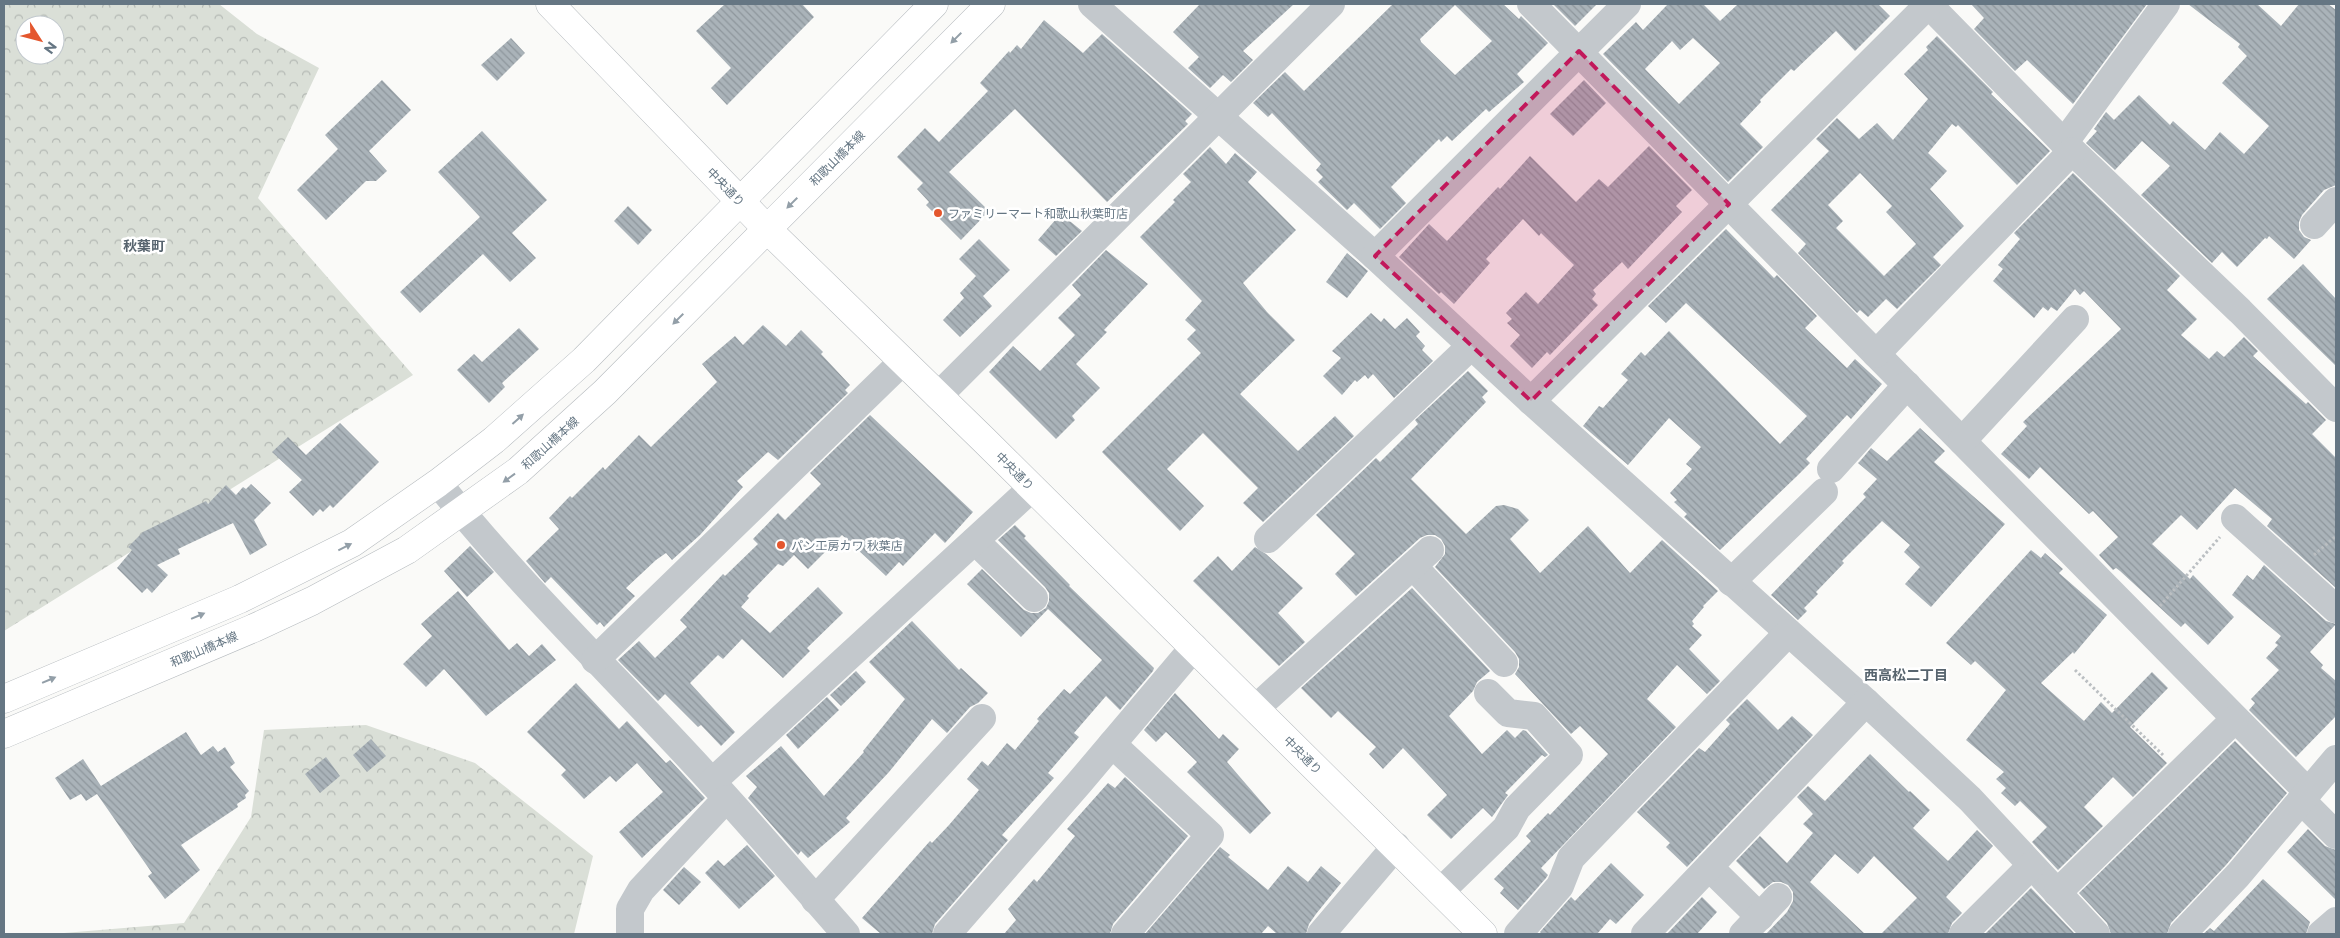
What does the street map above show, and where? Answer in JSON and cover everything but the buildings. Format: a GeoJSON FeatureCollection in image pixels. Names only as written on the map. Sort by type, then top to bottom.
{"type":"FeatureCollection","features":[{"type":"Feature","properties":{"kind":"main road","name":"中央通り"},"geometry":{"type":"LineString","coordinates":[[550,4],[767,229],[1256,708],[1483,934]]}},
{"type":"Feature","properties":{"kind":"main road"},"geometry":{"type":"LineString","coordinates":[[4,699],[240,598],[343,548],[438,483],[494,440],[584,360],[738,200],[934,4]]}},
{"type":"Feature","properties":{"kind":"main road","name":"和歌山橋本線"},"geometry":{"type":"LineString","coordinates":[[4,734],[254,628],[312,601],[407,550],[518,471],[605,392],[991,4]]}},
{"type":"Feature","properties":{"kind":"street"},"geometry":{"type":"LineString","coordinates":[[1092,4],[1375,256],[1531,402],[1866,702],[1970,799],[2096,934]]}},
{"type":"Feature","properties":{"kind":"street"},"geometry":{"type":"LineString","coordinates":[[938,396],[1331,4]]}},
{"type":"Feature","properties":{"kind":"street"},"geometry":{"type":"LineString","coordinates":[[1531,4],[2235,719],[2305,796],[2336,835]]}},
{"type":"Feature","properties":{"kind":"street"},"geometry":{"type":"LineString","coordinates":[[1375,256],[1627,4]]}},
{"type":"Feature","properties":{"kind":"street"},"geometry":{"type":"LineString","coordinates":[[1531,402],[1929,4],[2068,147],[2240,311],[2336,408]]}},
{"type":"Feature","properties":{"kind":"street"},"geometry":{"type":"LineString","coordinates":[[1876,354],[2068,147],[2166,4]]}},
{"type":"Feature","properties":{"kind":"street"},"geometry":{"type":"LineString","coordinates":[[2314,225],[2336,201]]}},
{"type":"Feature","properties":{"kind":"street"},"geometry":{"type":"LineString","coordinates":[[1962,441],[2075,319]]}},
{"type":"Feature","properties":{"kind":"street"},"geometry":{"type":"LineString","coordinates":[[1268,539],[1471,346]]}},
{"type":"Feature","properties":{"kind":"street"},"geometry":{"type":"LineString","coordinates":[[595,660],[902,362]]}},
{"type":"Feature","properties":{"kind":"street"},"geometry":{"type":"LineString","coordinates":[[1731,582],[1827,480],[1907,385]]}},
{"type":"Feature","properties":{"kind":"street"},"geometry":{"type":"LineString","coordinates":[[438,483],[595,660],[719,790],[846,934]]}},
{"type":"Feature","properties":{"kind":"street"},"geometry":{"type":"LineString","coordinates":[[630,934],[630,909],[641,890],[719,790],[1032,488]]}},
{"type":"Feature","properties":{"kind":"street"},"geometry":{"type":"LineString","coordinates":[[2235,518],[2336,608]]}},
{"type":"Feature","properties":{"kind":"street"},"geometry":{"type":"LineString","coordinates":[[975,541],[1034,598]]}},
{"type":"Feature","properties":{"kind":"street"},"geometry":{"type":"LineString","coordinates":[[1256,708],[1421,558],[1504,663]]}},
{"type":"Feature","properties":{"kind":"street"},"geometry":{"type":"LineString","coordinates":[[1518,934],[1543,908],[1560,886],[1571,858],[1788,633]]}},
{"type":"Feature","properties":{"kind":"street"},"geometry":{"type":"LineString","coordinates":[[947,934],[1194,647]]}},
{"type":"Feature","properties":{"kind":"street"},"geometry":{"type":"LineString","coordinates":[[1440,892],[1506,828],[1517,808],[1569,755],[1534,716],[1508,713],[1488,693]]}},
{"type":"Feature","properties":{"kind":"street"},"geometry":{"type":"LineString","coordinates":[[1645,934],[1866,702]]}},
{"type":"Feature","properties":{"kind":"street"},"geometry":{"type":"LineString","coordinates":[[815,900],[982,718]]}},
{"type":"Feature","properties":{"kind":"street"},"geometry":{"type":"LineString","coordinates":[[2057,893],[2235,719]]}},
{"type":"Feature","properties":{"kind":"street"},"geometry":{"type":"LineString","coordinates":[[1112,744],[1210,835],[1125,934]]}},
{"type":"Feature","properties":{"kind":"street"},"geometry":{"type":"LineString","coordinates":[[2182,934],[2238,874],[2336,759]]}},
{"type":"Feature","properties":{"kind":"street"},"geometry":{"type":"LineString","coordinates":[[1321,934],[1396,846]]}},
{"type":"Feature","properties":{"kind":"street"},"geometry":{"type":"LineString","coordinates":[[1963,934],[2031,866]]}},
{"type":"Feature","properties":{"kind":"street"},"geometry":{"type":"LineString","coordinates":[[1708,867],[1752,926],[1778,897]]}},
{"type":"Feature","properties":{"kind":"street"},"geometry":{"type":"LineString","coordinates":[[2321,934],[2336,921]]}},
{"type":"Feature","properties":{"kind":"path"},"geometry":{"type":"LineString","coordinates":[[2142,624],[2188,575],[2235,518]]}},
{"type":"Feature","properties":{"kind":"path"},"geometry":{"type":"LineString","coordinates":[[2075,670],[2181,772]]}},
{"type":"Feature","properties":{"kind":"highlighted area"},"geometry":{"type":"Polygon","coordinates":[[[1579,51],[1729,204],[1531,401],[1375,256],[1579,51]]]}},
{"type":"Feature","properties":{"kind":"green space"},"geometry":{"type":"Polygon","coordinates":[[[4,4],[219,4],[257,34],[319,68],[258,198],[413,375],[4,631],[4,4]]]}},
{"type":"Feature","properties":{"kind":"green space"},"geometry":{"type":"Polygon","coordinates":[[[366,725],[475,763],[593,856],[574,934],[52,934],[184,923],[251,817],[264,730],[366,725]]]}},
{"type":"Feature","properties":{"kind":"place","name":"ファミリーマート和歌山秋葉町店"},"geometry":{"type":"Point","coordinates":[938,213]}},
{"type":"Feature","properties":{"kind":"place","name":"パン工房カワ 秋葉店"},"geometry":{"type":"Point","coordinates":[781,545]}},
{"type":"Feature","properties":{"kind":"district","name":"秋葉町"},"geometry":{"type":"Point","coordinates":[144,246]}},
{"type":"Feature","properties":{"kind":"district","name":"西高松二丁目"},"geometry":{"type":"Point","coordinates":[1906,675]}}]}
